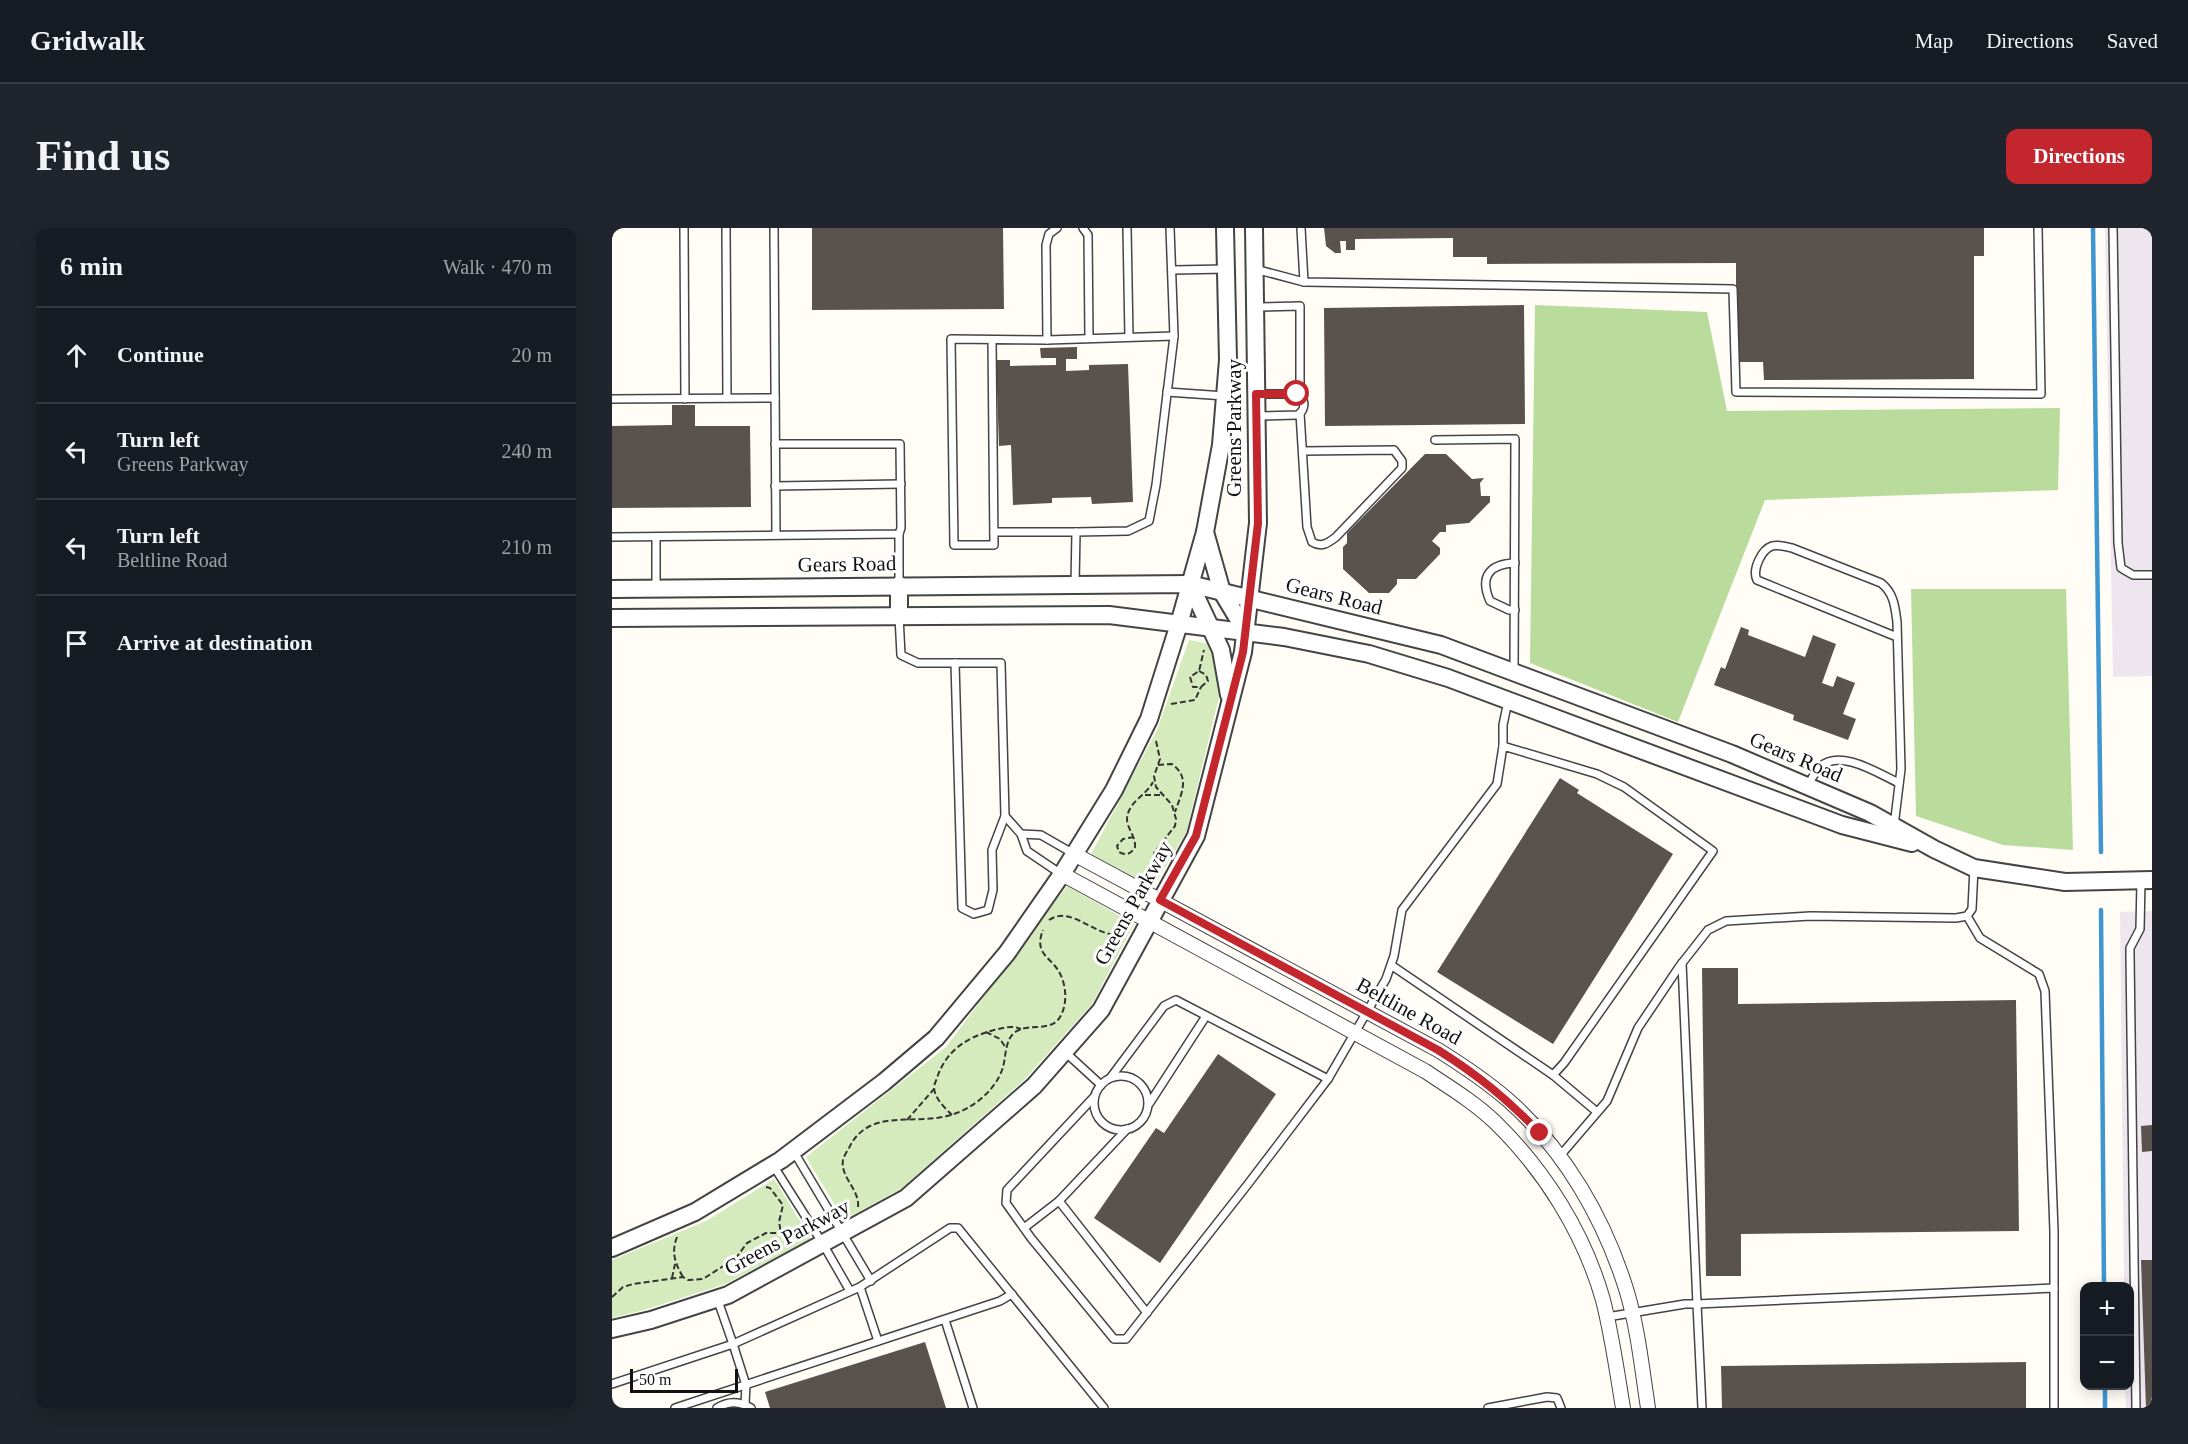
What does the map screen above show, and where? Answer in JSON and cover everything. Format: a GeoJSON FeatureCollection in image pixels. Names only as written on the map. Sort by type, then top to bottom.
{"type":"FeatureCollection","features":[{"type":"Feature","properties":{"kind":"street","name":"Greens Parkway"},"geometry":{"type":"LineString","coordinates":[[612,1248],[695,1212],[772,1165],[884,1082],[936,1038],[1007,953],[1062,874],[1114,790],[1149,719],[1205,531],[1221,445],[1228,360],[1226,228]]}},
{"type":"Feature","properties":{"kind":"street","name":"Greens Parkway"},"geometry":{"type":"LineString","coordinates":[[612,1329],[651,1320],[728,1295],[906,1198],[1034,1086],[1101,1010],[1196,836],[1246,633],[1258,523],[1256,330],[1253,307],[1254,228]]}},
{"type":"Feature","properties":{"kind":"street"},"geometry":{"type":"LineString","coordinates":[[1227,269],[1255,269]]}},
{"type":"Feature","properties":{"kind":"street"},"geometry":{"type":"LineString","coordinates":[[1205,531],[1222,592],[1246,633]]}},
{"type":"Feature","properties":{"kind":"street"},"geometry":{"type":"LineString","coordinates":[[1190,584],[1208,635],[1221,650],[1230,701]]}},
{"type":"Feature","properties":{"kind":"street","name":"Gears Road"},"geometry":{"type":"LineString","coordinates":[[612,589],[1190,584],[1441,645],[1732,754],[1870,813],[1934,849],[1974,868],[2065,882],[2146,880]]}},
{"type":"Feature","properties":{"kind":"street"},"geometry":{"type":"LineString","coordinates":[[899,585],[899,616]]}},
{"type":"Feature","properties":{"kind":"street"},"geometry":{"type":"LineString","coordinates":[[656,589],[657,618]]}},
{"type":"Feature","properties":{"kind":"street","name":"Gears Road"},"geometry":{"type":"LineString","coordinates":[[612,618],[1109,615],[1179,624],[1208,635],[1246,633],[1284,637],[1369,654],[1448,678],[1842,825],[1934,849]]}},
{"type":"Feature","properties":{"kind":"street"},"geometry":{"type":"LineString","coordinates":[[1508,701],[1514,674]]}},
{"type":"Feature","properties":{"kind":"street"},"geometry":{"type":"LineString","coordinates":[[1723,779],[1732,754]]}},
{"type":"Feature","properties":{"kind":"street","name":"Beltline Road"},"geometry":{"type":"LineString","coordinates":[[1074,854],[1438,1050],[1475,1074],[1510,1102],[1559,1157],[1594,1209],[1627,1293],[1648,1408]]}},
{"type":"Feature","properties":{"kind":"street"},"geometry":{"type":"LineString","coordinates":[[1062,874],[1425,1071],[1494,1121],[1546,1182],[1571,1221],[1587,1254],[1606,1317],[1623,1408]]}},
{"type":"Feature","properties":{"kind":"lane"},"geometry":{"type":"LineString","coordinates":[[684,228],[686,399]]}},
{"type":"Feature","properties":{"kind":"lane"},"geometry":{"type":"LineString","coordinates":[[726,228],[727,398]]}},
{"type":"Feature","properties":{"kind":"lane"},"geometry":{"type":"LineString","coordinates":[[774,228],[776,535]]}},
{"type":"Feature","properties":{"kind":"lane"},"geometry":{"type":"LineString","coordinates":[[1047,340],[1046,245],[1049,234],[1057,228]]}},
{"type":"Feature","properties":{"kind":"lane"},"geometry":{"type":"LineString","coordinates":[[1083,228],[1088,236],[1089,338]]}},
{"type":"Feature","properties":{"kind":"lane"},"geometry":{"type":"LineString","coordinates":[[1127,228],[1129,337]]}},
{"type":"Feature","properties":{"kind":"lane"},"geometry":{"type":"LineString","coordinates":[[994,532],[1128,531],[1149,521],[1156,485],[1174,336],[1170,228]]}},
{"type":"Feature","properties":{"kind":"lane"},"geometry":{"type":"LineString","coordinates":[[1301,228],[1304,282]]}},
{"type":"Feature","properties":{"kind":"lane"},"geometry":{"type":"LineString","coordinates":[[1255,269],[1304,282],[1733,289],[1736,392],[2041,394],[2038,228]]}},
{"type":"Feature","properties":{"kind":"lane"},"geometry":{"type":"LineString","coordinates":[[2113,228],[2118,543],[2121,568],[2133,575],[2152,575]]}},
{"type":"Feature","properties":{"kind":"lane"},"geometry":{"type":"LineString","coordinates":[[1173,270],[1227,269]]}},
{"type":"Feature","properties":{"kind":"lane"},"geometry":{"type":"LineString","coordinates":[[1253,307],[1300,306],[1300,395],[1304,405],[1300,413],[1307,526],[1312,542],[1321,545],[1336,537],[1402,468],[1402,462],[1394,450],[1303,451]]}},
{"type":"Feature","properties":{"kind":"lane"},"geometry":{"type":"LineString","coordinates":[[992,340],[994,545],[954,545],[951,339],[1047,340],[1174,336]]}},
{"type":"Feature","properties":{"kind":"lane"},"geometry":{"type":"LineString","coordinates":[[1167,392],[1225,396]]}},
{"type":"Feature","properties":{"kind":"lane"},"geometry":{"type":"LineString","coordinates":[[1256,394],[1300,395]]}},
{"type":"Feature","properties":{"kind":"lane"},"geometry":{"type":"LineString","coordinates":[[612,399],[775,398]]}},
{"type":"Feature","properties":{"kind":"lane"},"geometry":{"type":"LineString","coordinates":[[1256,416],[1300,413]]}},
{"type":"Feature","properties":{"kind":"lane"},"geometry":{"type":"LineString","coordinates":[[1435,440],[1515,439],[1514,674]]}},
{"type":"Feature","properties":{"kind":"lane"},"geometry":{"type":"LineString","coordinates":[[775,444],[900,444],[899,585]]}},
{"type":"Feature","properties":{"kind":"lane"},"geometry":{"type":"LineString","coordinates":[[776,486],[901,484]]}},
{"type":"Feature","properties":{"kind":"lane"},"geometry":{"type":"LineString","coordinates":[[1075,584],[1076,531]]}},
{"type":"Feature","properties":{"kind":"lane"},"geometry":{"type":"LineString","coordinates":[[612,537],[899,534]]}},
{"type":"Feature","properties":{"kind":"lane"},"geometry":{"type":"LineString","coordinates":[[656,537],[656,589]]}},
{"type":"Feature","properties":{"kind":"lane"},"geometry":{"type":"LineString","coordinates":[[1894,826],[1901,770],[1897,638],[1895,606],[1888,588],[1881,583],[1792,548],[1772,546],[1762,556],[1755,569],[1757,580],[1897,638]]}},
{"type":"Feature","properties":{"kind":"lane"},"geometry":{"type":"LineString","coordinates":[[1515,563],[1495,567],[1490,571],[1486,585],[1490,601],[1509,610],[1515,610]]}},
{"type":"Feature","properties":{"kind":"lane"},"geometry":{"type":"LineString","coordinates":[[899,616],[901,655],[918,663],[955,663],[1001,663],[1005,816],[992,850],[993,890],[988,910],[974,914],[962,908],[955,663]]}},
{"type":"Feature","properties":{"kind":"lane"},"geometry":{"type":"LineString","coordinates":[[1328,1079],[1176,1000],[1164,1006],[1111,1077],[1101,1084],[1094,1097],[1007,1190],[1006,1203],[1114,1339],[1126,1339],[1328,1079],[1355,1034],[1386,979],[1402,910],[1497,784],[1503,746],[1503,725],[1508,701]]}},
{"type":"Feature","properties":{"kind":"lane"},"geometry":{"type":"LineString","coordinates":[[1503,746],[1597,774],[1624,787],[1713,851],[1564,1063],[1553,1074]]}},
{"type":"Feature","properties":{"kind":"lane"},"geometry":{"type":"LineString","coordinates":[[1808,786],[1820,767],[1829,761],[1840,760],[1849,761],[1899,783]]}},
{"type":"Feature","properties":{"kind":"lane"},"geometry":{"type":"LineString","coordinates":[[1005,816],[1021,834],[1027,851],[1062,874]]}},
{"type":"Feature","properties":{"kind":"lane"},"geometry":{"type":"LineString","coordinates":[[1021,834],[1041,835],[1074,854]]}},
{"type":"Feature","properties":{"kind":"lane"},"geometry":{"type":"LineString","coordinates":[[1559,1157],[1607,1101],[1638,1028],[1682,963],[1708,930],[1726,921],[1810,916],[1956,918],[1967,916],[1972,909],[1974,868]]}},
{"type":"Feature","properties":{"kind":"lane"},"geometry":{"type":"LineString","coordinates":[[2136,1408],[2130,948],[2140,929],[2146,880]]}},
{"type":"Feature","properties":{"kind":"lane"},"geometry":{"type":"LineString","coordinates":[[1967,916],[1980,938],[2039,974],[2045,991],[2054,1288],[2055,1408]]}},
{"type":"Feature","properties":{"kind":"lane"},"geometry":{"type":"LineString","coordinates":[[1682,963],[1702,1408]]}},
{"type":"Feature","properties":{"kind":"lane"},"geometry":{"type":"LineString","coordinates":[[1391,965],[1553,1074],[1597,1112]]}},
{"type":"Feature","properties":{"kind":"lane"},"geometry":{"type":"LineString","coordinates":[[1024,1228],[1059,1202],[1127,1129],[1142,1120],[1149,1104],[1206,1016]]}},
{"type":"Feature","properties":{"kind":"lane"},"geometry":{"type":"LineString","coordinates":[[1064,1051],[1101,1084]]}},
{"type":"Feature","properties":{"kind":"lane"},"geometry":{"type":"LineString","coordinates":[[1111,1077],[1120,1076],[1137,1080],[1143,1087],[1149,1104]]}},
{"type":"Feature","properties":{"kind":"lane"},"geometry":{"type":"LineString","coordinates":[[1094,1097],[1094,1106],[1102,1122],[1109,1127],[1127,1129]]}},
{"type":"Feature","properties":{"kind":"lane"},"geometry":{"type":"LineString","coordinates":[[793,1151],[871,1281]]}},
{"type":"Feature","properties":{"kind":"lane"},"geometry":{"type":"LineString","coordinates":[[772,1165],[850,1291]]}},
{"type":"Feature","properties":{"kind":"lane"},"geometry":{"type":"LineString","coordinates":[[1059,1202],[1147,1313]]}},
{"type":"Feature","properties":{"kind":"lane"},"geometry":{"type":"LineString","coordinates":[[612,1384],[733,1344],[860,1287],[950,1228],[954,1228],[961,1231],[1104,1408]]}},
{"type":"Feature","properties":{"kind":"lane"},"geometry":{"type":"LineString","coordinates":[[860,1287],[878,1341]]}},
{"type":"Feature","properties":{"kind":"lane"},"geometry":{"type":"LineString","coordinates":[[1606,1317],[1685,1304],[2054,1288]]}},
{"type":"Feature","properties":{"kind":"lane"},"geometry":{"type":"LineString","coordinates":[[675,1408],[945,1320],[1000,1301],[1012,1294]]}},
{"type":"Feature","properties":{"kind":"lane"},"geometry":{"type":"LineString","coordinates":[[717,1298],[746,1385],[748,1406],[728,1403],[717,1408]]}},
{"type":"Feature","properties":{"kind":"lane"},"geometry":{"type":"LineString","coordinates":[[945,1320],[973,1408]]}},
{"type":"Feature","properties":{"kind":"lane"},"geometry":{"type":"LineString","coordinates":[[1488,1408],[1547,1397],[1557,1398],[1561,1408]]}},
{"type":"Feature","properties":{"kind":"path"},"geometry":{"type":"LineString","coordinates":[[1201,687],[1193,687],[1190,679],[1199,671],[1208,635]]}},
{"type":"Feature","properties":{"kind":"path"},"geometry":{"type":"LineString","coordinates":[[1167,705],[1195,700],[1201,687],[1208,681],[1206,675],[1199,671]]}},
{"type":"Feature","properties":{"kind":"path"},"geometry":{"type":"LineString","coordinates":[[1155,737],[1160,759],[1155,779],[1156,787],[1172,805],[1175,812]]}},
{"type":"Feature","properties":{"kind":"path"},"geometry":{"type":"LineString","coordinates":[[1156,878],[1154,853],[1175,826],[1175,812],[1184,787],[1184,779],[1177,768],[1160,759]]}},
{"type":"Feature","properties":{"kind":"path"},"geometry":{"type":"LineString","coordinates":[[1158,765],[1167,763]]}},
{"type":"Feature","properties":{"kind":"path"},"geometry":{"type":"LineString","coordinates":[[1134,837],[1120,842],[1117,846],[1119,852],[1131,853],[1136,845],[1134,837],[1128,824],[1128,811],[1155,779]]}},
{"type":"Feature","properties":{"kind":"path"},"geometry":{"type":"LineString","coordinates":[[1143,795],[1163,795]]}},
{"type":"Feature","properties":{"kind":"path"},"geometry":{"type":"LineString","coordinates":[[907,1120],[934,1089],[944,1062],[954,1048],[964,1041],[986,1032],[1011,1027],[1021,1029],[1046,1026],[1058,1020],[1064,1009],[1064,981],[1040,944],[1045,925],[1050,920],[1063,915],[1100,932],[1122,936],[1130,933]]}},
{"type":"Feature","properties":{"kind":"path"},"geometry":{"type":"LineString","coordinates":[[855,1212],[859,1203],[843,1166],[843,1159],[854,1138],[869,1125],[880,1122],[933,1119],[952,1115],[975,1104],[994,1086],[1003,1068],[1006,1048],[1013,1033],[1021,1029]]}},
{"type":"Feature","properties":{"kind":"path"},"geometry":{"type":"LineString","coordinates":[[986,1032],[1000,1039],[1006,1048]]}},
{"type":"Feature","properties":{"kind":"path"},"geometry":{"type":"LineString","coordinates":[[934,1089],[938,1099],[952,1115]]}},
{"type":"Feature","properties":{"kind":"path"},"geometry":{"type":"LineString","coordinates":[[760,1187],[770,1188],[783,1204],[779,1222],[781,1233]]}},
{"type":"Feature","properties":{"kind":"path"},"geometry":{"type":"LineString","coordinates":[[672,1278],[675,1264],[674,1246],[682,1231]]}},
{"type":"Feature","properties":{"kind":"path"},"geometry":{"type":"LineString","coordinates":[[675,1264],[683,1277],[688,1280],[703,1279],[736,1258],[753,1239],[766,1233],[781,1233],[795,1243],[800,1242]]}},
{"type":"Feature","properties":{"kind":"path"},"geometry":{"type":"LineString","coordinates":[[612,1297],[623,1287],[683,1277]]}},
{"type":"Feature","properties":{"kind":"shaded area"},"geometry":{"type":"Polygon","coordinates":[[[2105,228],[2152,228],[2152,676],[2113,677],[2105,228]]]}},
{"type":"Feature","properties":{"kind":"shaded area"},"geometry":{"type":"Polygon","coordinates":[[[2152,911],[2152,1408],[2126,1408],[2125,1390],[2134,1390],[2134,1282],[2124,1282],[2120,912],[2152,911]]]}},
{"type":"Feature","properties":{"kind":"green space"},"geometry":{"type":"Polygon","coordinates":[[[1535,305],[1707,312],[1727,411],[2060,408],[2058,490],[1765,500],[1678,722],[1530,663],[1535,305]]]}},
{"type":"Feature","properties":{"kind":"green space"},"geometry":{"type":"Polygon","coordinates":[[[1911,589],[2066,589],[2073,850],[2003,845],[1916,816],[1911,589]]]}},
{"type":"Feature","properties":{"kind":"green space"},"geometry":{"type":"Polygon","coordinates":[[[1189,640],[1211,644],[1221,689],[1186,833],[1153,887],[1091,854],[1157,730],[1189,640]]]}},
{"type":"Feature","properties":{"kind":"green space"},"geometry":{"type":"Polygon","coordinates":[[[1067,886],[1134,924],[1092,1004],[1024,1080],[902,1188],[844,1220],[806,1157],[946,1047],[1067,886]]]}},
{"type":"Feature","properties":{"kind":"green space"},"geometry":{"type":"Polygon","coordinates":[[[774,1179],[811,1239],[725,1284],[612,1318],[612,1260],[706,1221],[774,1179]]]}},
{"type":"Feature","properties":{"kind":"building"},"geometry":{"type":"Polygon","coordinates":[[[812,228],[1003,228],[1004,309],[812,310],[812,228]]]}},
{"type":"Feature","properties":{"kind":"building"},"geometry":{"type":"Polygon","coordinates":[[[1324,228],[1984,228],[1984,256],[1974,256],[1974,379],[1764,380],[1763,362],[1736,362],[1736,263],[1487,264],[1487,257],[1453,257],[1453,238],[1355,239],[1355,250],[1346,250],[1346,241],[1340,241],[1341,253],[1335,253],[1326,246],[1324,228]]]}},
{"type":"Feature","properties":{"kind":"building"},"geometry":{"type":"Polygon","coordinates":[[[1524,305],[1525,424],[1325,426],[1324,308],[1524,305]]]}},
{"type":"Feature","properties":{"kind":"building"},"geometry":{"type":"Polygon","coordinates":[[[1077,347],[1077,359],[1066,359],[1066,371],[1089,370],[1089,365],[1128,364],[1133,502],[1092,504],[1091,497],[1052,498],[1052,503],[1013,505],[1011,445],[999,446],[996,360],[1010,360],[1010,366],[1056,365],[1056,358],[1041,358],[1040,348],[1077,347]]]}},
{"type":"Feature","properties":{"kind":"building"},"geometry":{"type":"Polygon","coordinates":[[[672,405],[695,405],[695,426],[750,426],[751,507],[612,508],[612,426],[672,425],[672,405]]]}},
{"type":"Feature","properties":{"kind":"building"},"geometry":{"type":"Polygon","coordinates":[[[1425,454],[1446,454],[1472,479],[1484,478],[1480,483],[1481,496],[1490,496],[1490,502],[1469,523],[1446,525],[1446,532],[1440,532],[1432,541],[1440,548],[1440,554],[1416,579],[1397,579],[1397,584],[1389,593],[1369,593],[1343,569],[1343,547],[1347,543],[1347,533],[1425,454]]]}},
{"type":"Feature","properties":{"kind":"building"},"geometry":{"type":"Polygon","coordinates":[[[1741,627],[1749,630],[1748,635],[1805,657],[1813,635],[1836,644],[1822,683],[1833,687],[1837,676],[1855,683],[1843,714],[1856,719],[1848,740],[1793,720],[1794,715],[1714,685],[1721,667],[1725,669],[1741,627]]]}},
{"type":"Feature","properties":{"kind":"building"},"geometry":{"type":"Polygon","coordinates":[[[1560,778],[1579,790],[1577,793],[1673,854],[1553,1044],[1437,972],[1560,778]]]}},
{"type":"Feature","properties":{"kind":"building"},"geometry":{"type":"Polygon","coordinates":[[[1702,968],[1738,968],[1738,1004],[2016,1000],[2019,1231],[1741,1234],[1741,1276],[1706,1276],[1702,968]]]}},
{"type":"Feature","properties":{"kind":"building"},"geometry":{"type":"Polygon","coordinates":[[[1218,1054],[1276,1094],[1160,1263],[1094,1218],[1156,1128],[1164,1133],[1218,1054]]]}},
{"type":"Feature","properties":{"kind":"building"},"geometry":{"type":"Polygon","coordinates":[[[2152,1125],[2152,1151],[2142,1152],[2141,1126],[2152,1125]]]}},
{"type":"Feature","properties":{"kind":"building"},"geometry":{"type":"Polygon","coordinates":[[[2141,1260],[2152,1260],[2152,1408],[2146,1408],[2141,1260]]]}},
{"type":"Feature","properties":{"kind":"building"},"geometry":{"type":"Polygon","coordinates":[[[925,1342],[946,1408],[770,1408],[765,1392],[925,1342]]]}},
{"type":"Feature","properties":{"kind":"building"},"geometry":{"type":"Polygon","coordinates":[[[2026,1362],[2026,1408],[1722,1408],[1721,1366],[2026,1362]]]}},
{"type":"Feature","properties":{"kind":"waterway"},"geometry":{"type":"LineString","coordinates":[[2093,228],[2101,852]]}},
{"type":"Feature","properties":{"kind":"waterway"},"geometry":{"type":"LineString","coordinates":[[2101,910],[2104,1282]]}},
{"type":"Feature","properties":{"kind":"waterway"},"geometry":{"type":"LineString","coordinates":[[2105,1390],[2105,1408]]}},
{"type":"Feature","properties":{"kind":"route"},"geometry":{"type":"LineString","coordinates":[[1297,394],[1256,394],[1258,523],[1243,652],[1196,836],[1160,900],[1438,1050],[1475,1074],[1510,1102],[1540,1133]]}}]}
